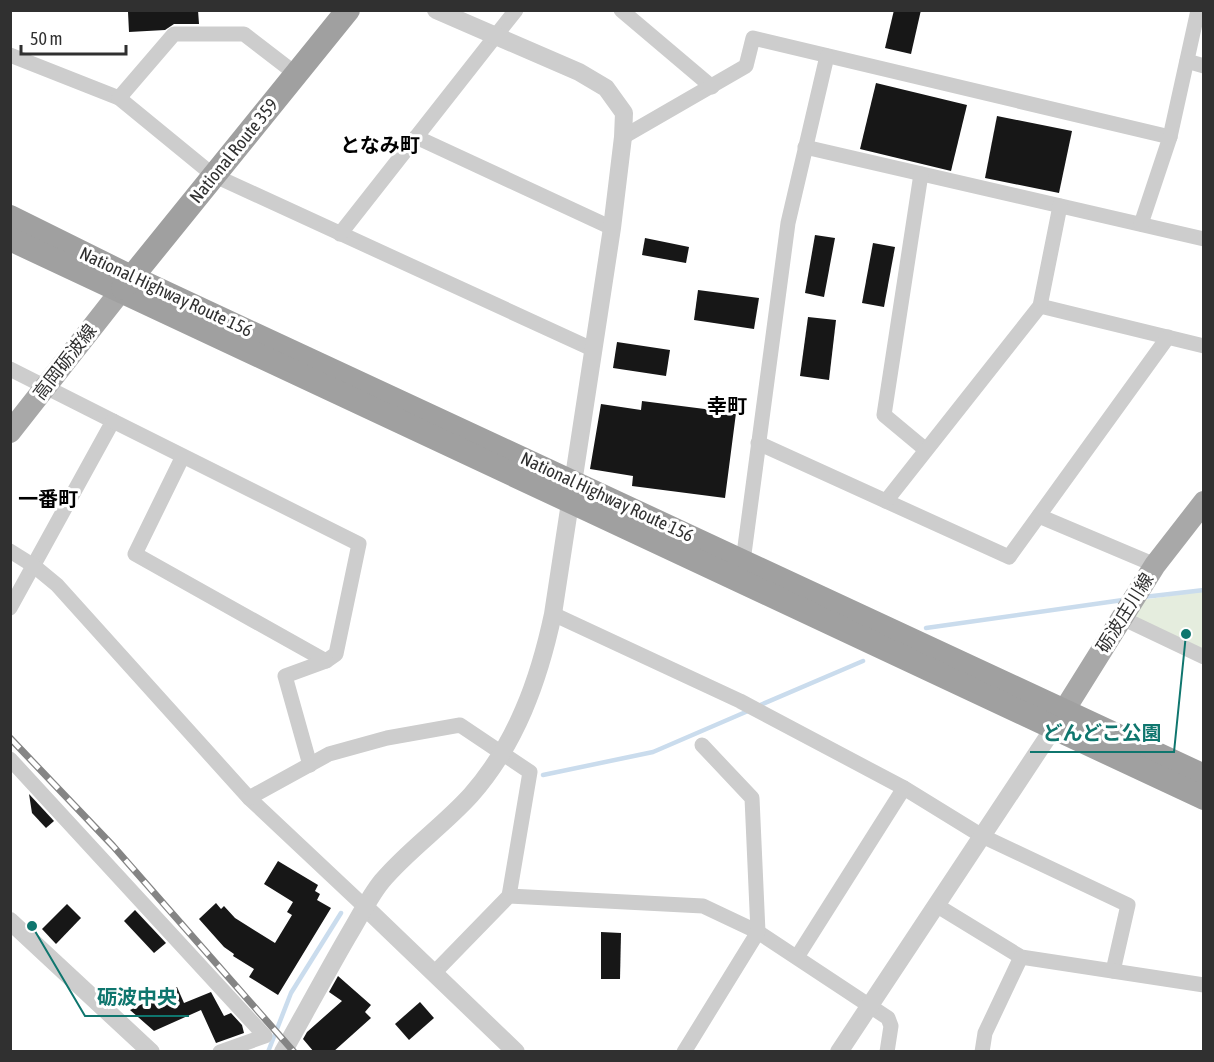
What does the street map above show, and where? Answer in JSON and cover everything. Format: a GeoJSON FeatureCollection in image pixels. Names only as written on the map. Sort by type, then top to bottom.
{"type":"FeatureCollection","features":[{"type":"Feature","properties":{"kind":"highway","name":"National Route 359"},"geometry":{"type":"LineString","coordinates":[[125,284],[348,10]]}},
{"type":"Feature","properties":{"kind":"highway","name":"National Highway Route 156"},"geometry":{"type":"LineString","coordinates":[[10,217],[125,284]]}},
{"type":"Feature","properties":{"kind":"highway","name":"National Highway Route 156"},"geometry":{"type":"LineString","coordinates":[[10,239],[125,284],[571,490],[1058,720],[1203,798]]}},
{"type":"Feature","properties":{"kind":"highway","name":"National Highway Route 156"},"geometry":{"type":"LineString","coordinates":[[1058,720],[1203,776]]}},
{"type":"Feature","properties":{"kind":"main road","name":"高岡砺波線"},"geometry":{"type":"LineString","coordinates":[[10,432],[125,284]]}},
{"type":"Feature","properties":{"kind":"main road","name":"砺波庄川線"},"geometry":{"type":"LineString","coordinates":[[1058,720],[1155,565],[1203,502]]}},
{"type":"Feature","properties":{"kind":"street"},"geometry":{"type":"LineString","coordinates":[[283,1052],[311,997],[382,882],[471,795],[503,752],[531,692],[544,653],[553,614],[612,228],[624,113],[606,88],[579,72],[436,10]]}},
{"type":"Feature","properties":{"kind":"street"},"geometry":{"type":"LineString","coordinates":[[340,234],[516,10]]}},
{"type":"Feature","properties":{"kind":"street"},"geometry":{"type":"LineString","coordinates":[[621,10],[712,87]]}},
{"type":"Feature","properties":{"kind":"street"},"geometry":{"type":"LineString","coordinates":[[1141,224],[1170,137],[1198,10]]}},
{"type":"Feature","properties":{"kind":"street"},"geometry":{"type":"LineString","coordinates":[[119,98],[174,34],[244,34],[297,74]]}},
{"type":"Feature","properties":{"kind":"street"},"geometry":{"type":"LineString","coordinates":[[623,137],[746,66],[753,38],[1170,137]]}},
{"type":"Feature","properties":{"kind":"street"},"geometry":{"type":"LineString","coordinates":[[10,55],[119,98],[213,176],[592,349]]}},
{"type":"Feature","properties":{"kind":"street"},"geometry":{"type":"LineString","coordinates":[[741,572],[788,223],[827,56]]}},
{"type":"Feature","properties":{"kind":"street"},"geometry":{"type":"LineString","coordinates":[[1187,61],[1203,66]]}},
{"type":"Feature","properties":{"kind":"street"},"geometry":{"type":"LineString","coordinates":[[416,137],[612,228]]}},
{"type":"Feature","properties":{"kind":"street"},"geometry":{"type":"LineString","coordinates":[[805,147],[1203,239]]}},
{"type":"Feature","properties":{"kind":"street"},"geometry":{"type":"LineString","coordinates":[[921,174],[884,415],[926,450]]}},
{"type":"Feature","properties":{"kind":"street"},"geometry":{"type":"LineString","coordinates":[[886,501],[1040,306],[1060,206]]}},
{"type":"Feature","properties":{"kind":"street"},"geometry":{"type":"LineString","coordinates":[[1040,306],[1203,346]]}},
{"type":"Feature","properties":{"kind":"street"},"geometry":{"type":"LineString","coordinates":[[758,443],[1009,557],[1168,337]]}},
{"type":"Feature","properties":{"kind":"street"},"geometry":{"type":"LineString","coordinates":[[10,369],[359,544],[336,654],[326,661],[285,676],[310,765]]}},
{"type":"Feature","properties":{"kind":"street"},"geometry":{"type":"LineString","coordinates":[[10,608],[113,421]]}},
{"type":"Feature","properties":{"kind":"street"},"geometry":{"type":"LineString","coordinates":[[183,456],[135,554],[326,661]]}},
{"type":"Feature","properties":{"kind":"street"},"geometry":{"type":"LineString","coordinates":[[1039,516],[1155,565]]}},
{"type":"Feature","properties":{"kind":"street"},"geometry":{"type":"LineString","coordinates":[[10,551],[34,566],[57,585],[249,798],[435,972],[516,1052]]}},
{"type":"Feature","properties":{"kind":"street"},"geometry":{"type":"LineString","coordinates":[[553,614],[740,701],[904,788],[982,836],[1128,905],[1113,971]]}},
{"type":"Feature","properties":{"kind":"street"},"geometry":{"type":"LineString","coordinates":[[1122,618],[1203,657]]}},
{"type":"Feature","properties":{"kind":"street"},"geometry":{"type":"LineString","coordinates":[[839,1052],[1058,720]]}},
{"type":"Feature","properties":{"kind":"street"},"geometry":{"type":"LineString","coordinates":[[249,798],[329,754],[387,738],[460,725],[530,772],[509,896],[435,972]]}},
{"type":"Feature","properties":{"kind":"street"},"geometry":{"type":"LineString","coordinates":[[684,1052],[758,932],[752,798],[702,745]]}},
{"type":"Feature","properties":{"kind":"street"},"geometry":{"type":"LineString","coordinates":[[10,759],[265,1036],[220,1052]]}},
{"type":"Feature","properties":{"kind":"street"},"geometry":{"type":"LineString","coordinates":[[797,957],[904,788]]}},
{"type":"Feature","properties":{"kind":"street"},"geometry":{"type":"LineString","coordinates":[[509,896],[704,906],[758,932],[888,1018],[891,1026],[887,1052]]}},
{"type":"Feature","properties":{"kind":"street"},"geometry":{"type":"LineString","coordinates":[[936,905],[1021,957],[1203,985]]}},
{"type":"Feature","properties":{"kind":"street"},"geometry":{"type":"LineString","coordinates":[[10,921],[151,1052]]}},
{"type":"Feature","properties":{"kind":"street"},"geometry":{"type":"LineString","coordinates":[[981,1052],[985,1033],[1021,957]]}},
{"type":"Feature","properties":{"kind":"green space"},"geometry":{"type":"Polygon","coordinates":[[[1203,591],[1203,650],[1134,617],[1135,601],[1203,591]]]}},
{"type":"Feature","properties":{"kind":"building"},"geometry":{"type":"Polygon","coordinates":[[[198,10],[199,24],[174,24],[165,30],[129,32],[128,12],[198,10]]]}},
{"type":"Feature","properties":{"kind":"building"},"geometry":{"type":"Polygon","coordinates":[[[894,10],[921,10],[911,54],[885,48],[894,10]]]}},
{"type":"Feature","properties":{"kind":"building"},"geometry":{"type":"Polygon","coordinates":[[[876,83],[967,105],[951,171],[860,149],[876,83]]]}},
{"type":"Feature","properties":{"kind":"building"},"geometry":{"type":"Polygon","coordinates":[[[997,116],[1072,131],[1059,193],[985,178],[997,116]]]}},
{"type":"Feature","properties":{"kind":"building"},"geometry":{"type":"Polygon","coordinates":[[[815,235],[835,238],[824,297],[805,293],[815,235]]]}},
{"type":"Feature","properties":{"kind":"building"},"geometry":{"type":"Polygon","coordinates":[[[645,238],[689,247],[686,263],[642,255],[645,238]]]}},
{"type":"Feature","properties":{"kind":"building"},"geometry":{"type":"Polygon","coordinates":[[[873,243],[895,247],[884,307],[862,303],[873,243]]]}},
{"type":"Feature","properties":{"kind":"building"},"geometry":{"type":"Polygon","coordinates":[[[698,290],[759,298],[754,329],[694,320],[698,290]]]}},
{"type":"Feature","properties":{"kind":"building"},"geometry":{"type":"Polygon","coordinates":[[[808,317],[836,320],[829,380],[800,376],[808,317]]]}},
{"type":"Feature","properties":{"kind":"building"},"geometry":{"type":"Polygon","coordinates":[[[617,342],[670,350],[666,376],[613,368],[617,342]]]}},
{"type":"Feature","properties":{"kind":"building"},"geometry":{"type":"Polygon","coordinates":[[[642,401],[736,413],[725,498],[632,486],[633,476],[590,469],[601,404],[641,410],[642,401]]]}},
{"type":"Feature","properties":{"kind":"building"},"geometry":{"type":"Polygon","coordinates":[[[29,794],[54,821],[46,828],[32,813],[29,794]]]}},
{"type":"Feature","properties":{"kind":"building"},"geometry":{"type":"Polygon","coordinates":[[[278,861],[318,885],[315,891],[320,894],[317,900],[331,908],[278,995],[249,977],[254,969],[233,956],[234,954],[224,947],[199,919],[216,903],[221,909],[224,906],[235,918],[275,943],[292,915],[287,912],[293,902],[264,884],[278,861]]]}},
{"type":"Feature","properties":{"kind":"building"},"geometry":{"type":"Polygon","coordinates":[[[67,904],[81,918],[56,944],[42,929],[67,904]]]}},
{"type":"Feature","properties":{"kind":"building"},"geometry":{"type":"Polygon","coordinates":[[[135,910],[166,943],[154,953],[124,921],[135,910]]]}},
{"type":"Feature","properties":{"kind":"building"},"geometry":{"type":"Polygon","coordinates":[[[601,932],[621,933],[620,979],[601,979],[601,932]]]}},
{"type":"Feature","properties":{"kind":"building"},"geometry":{"type":"Polygon","coordinates":[[[338,976],[371,1005],[365,1012],[371,1018],[333,1052],[314,1052],[303,1039],[307,1032],[342,1001],[329,992],[338,976]]]}},
{"type":"Feature","properties":{"kind":"building"},"geometry":{"type":"Polygon","coordinates":[[[177,987],[184,1003],[211,992],[224,1016],[231,1013],[242,1025],[244,1033],[216,1043],[201,1010],[154,1031],[130,1010],[177,987]]]}},
{"type":"Feature","properties":{"kind":"building"},"geometry":{"type":"Polygon","coordinates":[[[420,1002],[434,1018],[409,1040],[395,1024],[420,1002]]]}},
{"type":"Feature","properties":{"kind":"waterway"},"geometry":{"type":"LineString","coordinates":[[1144,597],[1204,590]]}},
{"type":"Feature","properties":{"kind":"waterway"},"geometry":{"type":"LineString","coordinates":[[926,628],[1123,600]]}},
{"type":"Feature","properties":{"kind":"waterway"},"geometry":{"type":"LineString","coordinates":[[758,706],[863,661]]}},
{"type":"Feature","properties":{"kind":"waterway"},"geometry":{"type":"LineString","coordinates":[[543,775],[653,752],[748,711]]}},
{"type":"Feature","properties":{"kind":"waterway"},"geometry":{"type":"LineString","coordinates":[[268,1052],[291,993],[341,913]]}},
{"type":"Feature","properties":{"kind":"railway"},"geometry":{"type":"LineString","coordinates":[[10,738],[113,846],[294,1052]]}},
{"type":"Feature","properties":{"kind":"place","name":"どんどこ公園"},"geometry":{"type":"Point","coordinates":[1186,634]}},
{"type":"Feature","properties":{"kind":"place","name":"砺波中央"},"geometry":{"type":"Point","coordinates":[32,926]}},
{"type":"Feature","properties":{"kind":"district","name":"となみ町"},"geometry":{"type":"Point","coordinates":[380,145]}},
{"type":"Feature","properties":{"kind":"district","name":"幸町"},"geometry":{"type":"Point","coordinates":[727,406]}},
{"type":"Feature","properties":{"kind":"district","name":"一番町"},"geometry":{"type":"Point","coordinates":[48,499]}}]}
